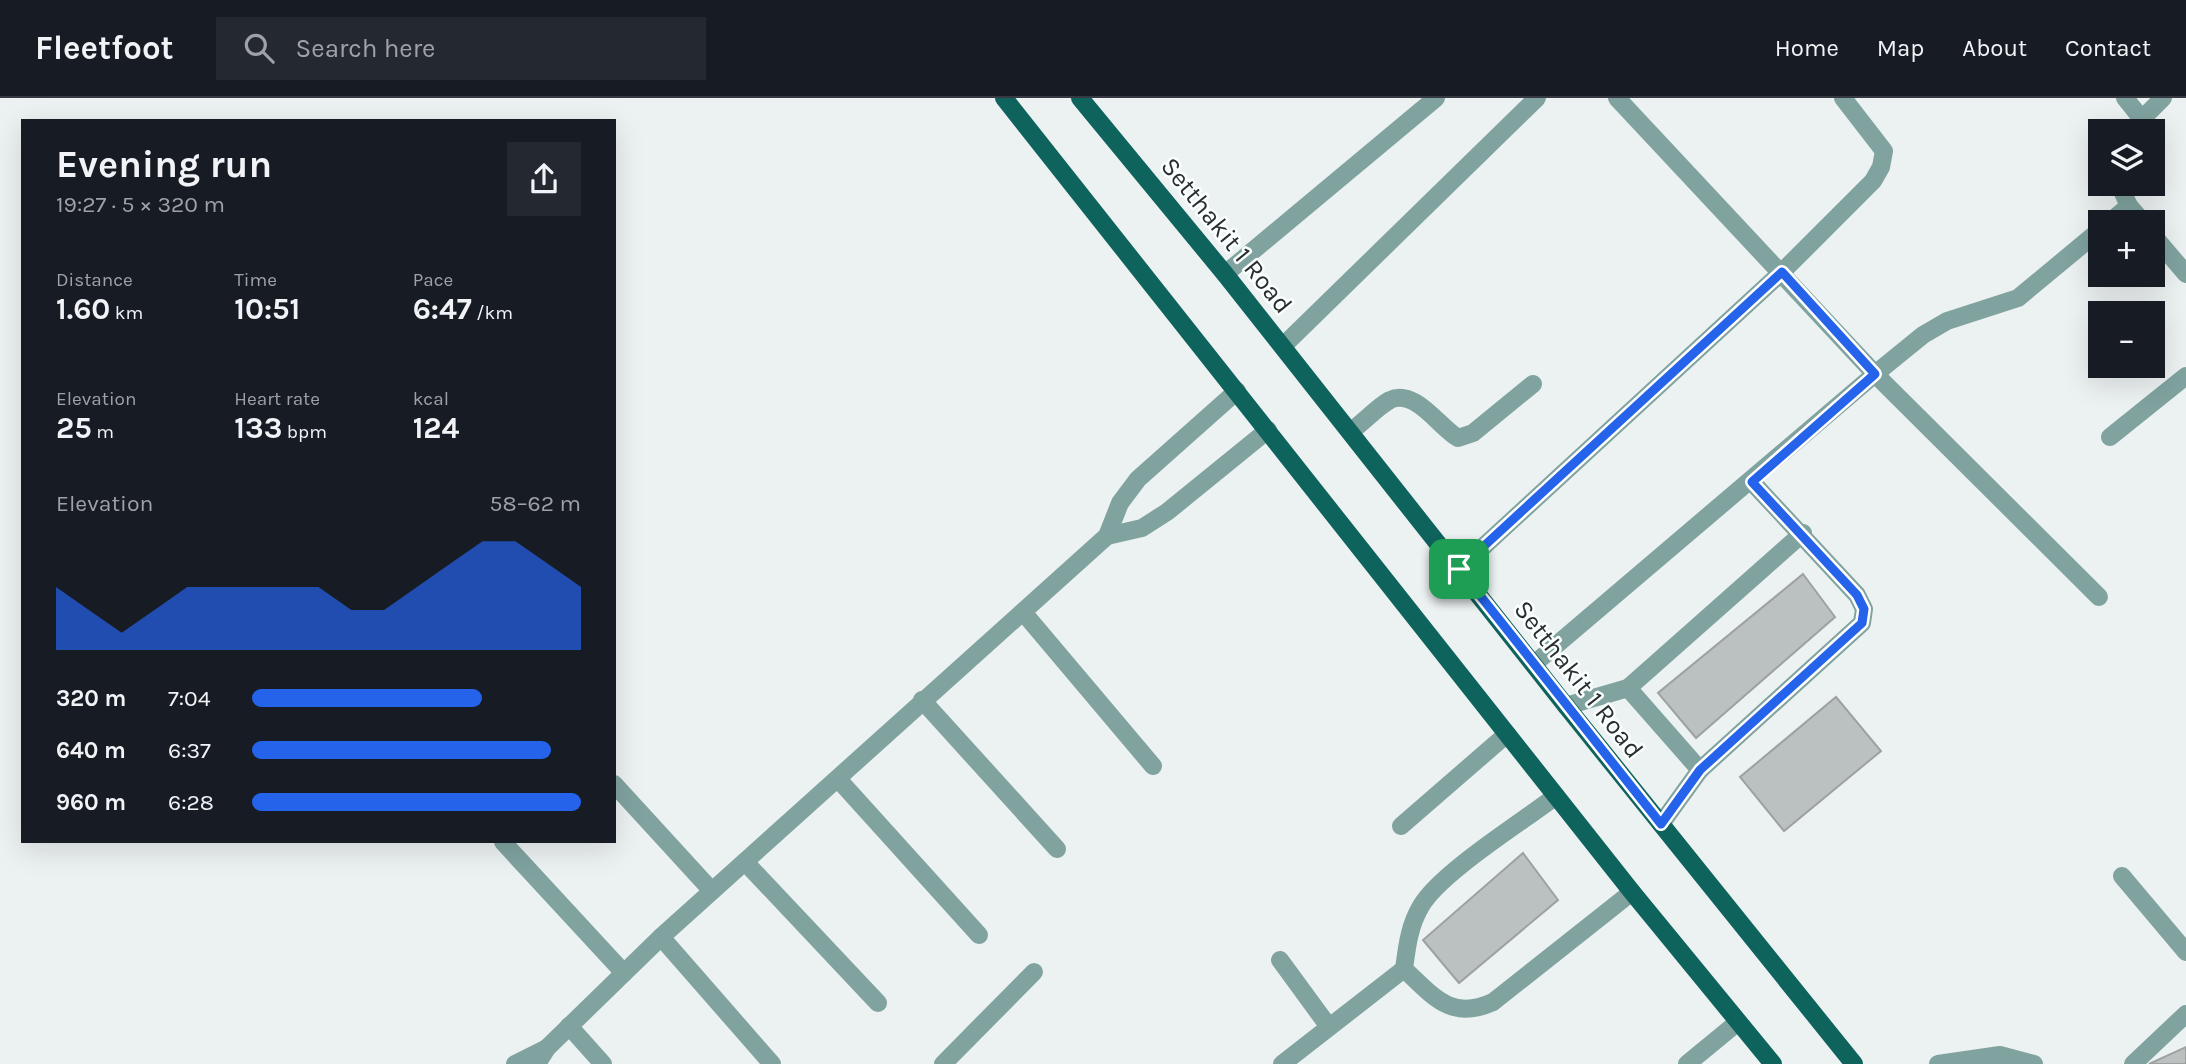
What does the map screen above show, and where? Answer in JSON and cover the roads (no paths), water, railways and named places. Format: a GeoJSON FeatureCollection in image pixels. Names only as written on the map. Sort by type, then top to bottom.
{"type":"FeatureCollection","features":[{"type":"Feature","properties":{"kind":"main road"},"geometry":{"type":"LineString","coordinates":[[1004,98],[1632,892],[1773,1064]]}},
{"type":"Feature","properties":{"kind":"main road","name":"Setthakit 1 Road"},"geometry":{"type":"LineString","coordinates":[[1080,98],[1352,431],[1566,706],[1854,1064]]}},
{"type":"Feature","properties":{"kind":"street"},"geometry":{"type":"LineString","coordinates":[[1226,274],[1436,98]]}},
{"type":"Feature","properties":{"kind":"street"},"geometry":{"type":"LineString","coordinates":[[1283,346],[1537,98]]}},
{"type":"Feature","properties":{"kind":"street"},"geometry":{"type":"LineString","coordinates":[[1617,98],[1875,374],[2099,597]]}},
{"type":"Feature","properties":{"kind":"street"},"geometry":{"type":"LineString","coordinates":[[1459,569],[1782,272],[1873,181],[1881,167],[1884,151],[1843,98]]}},
{"type":"Feature","properties":{"kind":"street"},"geometry":{"type":"LineString","coordinates":[[2125,98],[2133,119]]}},
{"type":"Feature","properties":{"kind":"street"},"geometry":{"type":"LineString","coordinates":[[2141,119],[2163,98]]}},
{"type":"Feature","properties":{"kind":"street"},"geometry":{"type":"LineString","coordinates":[[2124,196],[2132,210]]}},
{"type":"Feature","properties":{"kind":"street"},"geometry":{"type":"LineString","coordinates":[[2124,210],[2129,206]]}},
{"type":"Feature","properties":{"kind":"street"},"geometry":{"type":"LineString","coordinates":[[1534,664],[1923,335],[1947,321],[2018,298],[2088,240]]}},
{"type":"Feature","properties":{"kind":"street"},"geometry":{"type":"LineString","coordinates":[[2165,249],[2186,274]]}},
{"type":"Feature","properties":{"kind":"street"},"geometry":{"type":"LineString","coordinates":[[2110,437],[2186,376]]}},
{"type":"Feature","properties":{"kind":"street"},"geometry":{"type":"LineString","coordinates":[[1352,431],[1391,400],[1403,397],[1418,404],[1458,438],[1473,433],[1533,384]]}},
{"type":"Feature","properties":{"kind":"street"},"geometry":{"type":"LineString","coordinates":[[515,1064],[542,1056],[569,1026],[661,937],[1107,536],[1120,502],[1138,479],[1237,391]]}},
{"type":"Feature","properties":{"kind":"street"},"geometry":{"type":"LineString","coordinates":[[1107,536],[1142,528],[1167,512],[1268,430]]}},
{"type":"Feature","properties":{"kind":"street"},"geometry":{"type":"LineString","coordinates":[[1661,824],[1700,770],[1862,623],[1864,609],[1857,595],[1752,482]]}},
{"type":"Feature","properties":{"kind":"street"},"geometry":{"type":"LineString","coordinates":[[1566,706],[1628,688],[1802,533]]}},
{"type":"Feature","properties":{"kind":"street"},"geometry":{"type":"LineString","coordinates":[[1023,612],[1153,766]]}},
{"type":"Feature","properties":{"kind":"street"},"geometry":{"type":"LineString","coordinates":[[1628,688],[1700,770]]}},
{"type":"Feature","properties":{"kind":"street"},"geometry":{"type":"LineString","coordinates":[[922,700],[1057,849]]}},
{"type":"Feature","properties":{"kind":"street"},"geometry":{"type":"LineString","coordinates":[[1401,826],[1507,734]]}},
{"type":"Feature","properties":{"kind":"street"},"geometry":{"type":"LineString","coordinates":[[838,779],[979,935]]}},
{"type":"Feature","properties":{"kind":"street"},"geometry":{"type":"LineString","coordinates":[[616,786],[712,891]]}},
{"type":"Feature","properties":{"kind":"street"},"geometry":{"type":"LineString","coordinates":[[1282,1064],[1404,969],[1409,931],[1421,906],[1437,886],[1556,796]]}},
{"type":"Feature","properties":{"kind":"street"},"geometry":{"type":"LineString","coordinates":[[504,843],[624,973]]}},
{"type":"Feature","properties":{"kind":"street"},"geometry":{"type":"LineString","coordinates":[[746,863],[878,1003]]}},
{"type":"Feature","properties":{"kind":"street"},"geometry":{"type":"LineString","coordinates":[[2122,876],[2186,952]]}},
{"type":"Feature","properties":{"kind":"street"},"geometry":{"type":"LineString","coordinates":[[1404,969],[1435,999],[1460,1011],[1474,1010],[1493,1002],[1632,892]]}},
{"type":"Feature","properties":{"kind":"street"},"geometry":{"type":"LineString","coordinates":[[661,937],[772,1064]]}},
{"type":"Feature","properties":{"kind":"street"},"geometry":{"type":"LineString","coordinates":[[1280,960],[1329,1027]]}},
{"type":"Feature","properties":{"kind":"street"},"geometry":{"type":"LineString","coordinates":[[943,1064],[1034,972]]}},
{"type":"Feature","properties":{"kind":"street"},"geometry":{"type":"LineString","coordinates":[[2133,1064],[2186,1014]]}},
{"type":"Feature","properties":{"kind":"street"},"geometry":{"type":"LineString","coordinates":[[1686,1064],[1738,1022]]}},
{"type":"Feature","properties":{"kind":"street"},"geometry":{"type":"LineString","coordinates":[[569,1026],[603,1064]]}},
{"type":"Feature","properties":{"kind":"street"},"geometry":{"type":"LineString","coordinates":[[1938,1064],[2000,1055],[2034,1064]]}}]}
